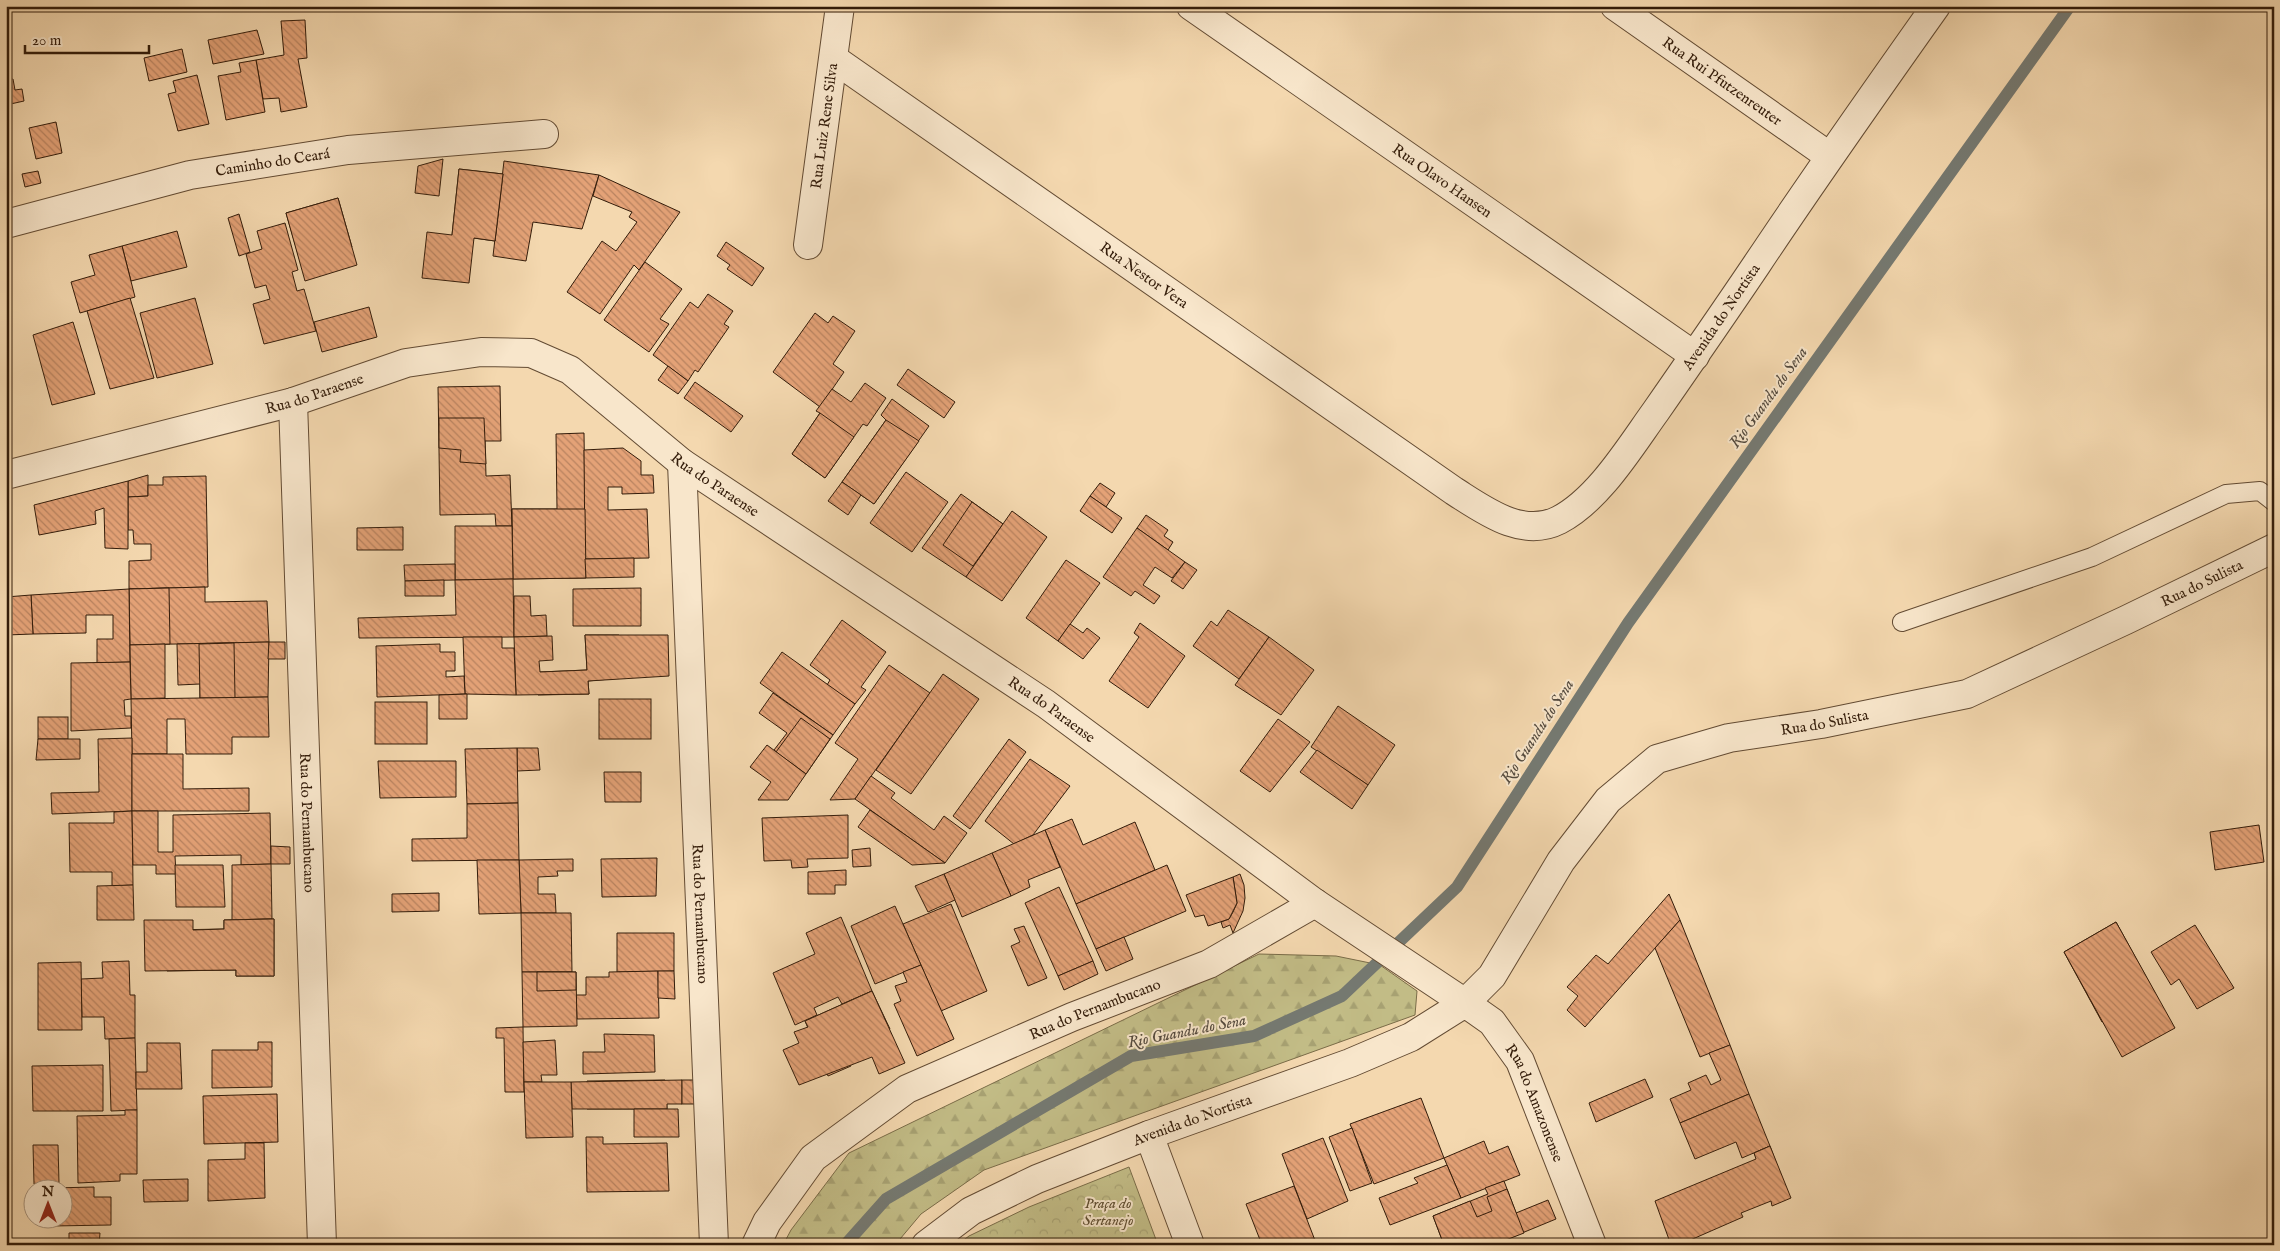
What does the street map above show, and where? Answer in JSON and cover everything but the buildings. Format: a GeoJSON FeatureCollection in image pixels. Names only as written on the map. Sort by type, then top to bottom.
{"type":"FeatureCollection","features":[{"type":"Feature","properties":{"kind":"street","name":"Rua Luiz Rene Silva"},"geometry":{"type":"LineString","coordinates":[[808,245],[840,6]]}},
{"type":"Feature","properties":{"kind":"street","name":"Rua Olavo Hansen"},"geometry":{"type":"LineString","coordinates":[[1191,6],[1695,356]]}},
{"type":"Feature","properties":{"kind":"street","name":"Rua Rui Pfutzenreuter"},"geometry":{"type":"LineString","coordinates":[[1615,6],[1829,156]]}},
{"type":"Feature","properties":{"kind":"street","name":"Avenida do Nortista"},"geometry":{"type":"LineString","coordinates":[[1454,492],[1494,516],[1518,524],[1538,526],[1558,520],[1588,499],[1630,447],[1695,356],[1829,156],[1936,6]]}},
{"type":"Feature","properties":{"kind":"street","name":"Rua Nestor Vera"},"geometry":{"type":"LineString","coordinates":[[834,59],[1454,492]]}},
{"type":"Feature","properties":{"kind":"street","name":"Caminho do Ceará"},"geometry":{"type":"LineString","coordinates":[[6,224],[190,175],[348,150],[544,134]]}},
{"type":"Feature","properties":{"kind":"street","name":"Rua do Paraense"},"geometry":{"type":"LineString","coordinates":[[6,475],[293,402],[406,363],[481,352],[531,353],[570,370],[682,463],[1046,704],[1315,903],[1440,987]]}},
{"type":"Feature","properties":{"kind":"street","name":"Rua do Pernambucano"},"geometry":{"type":"LineString","coordinates":[[293,402],[322,1245]]}},
{"type":"Feature","properties":{"kind":"street","name":"Rua do Pernambucano"},"geometry":{"type":"LineString","coordinates":[[682,463],[714,1245]]}},
{"type":"Feature","properties":{"kind":"street","name":"Rua do Sulista"},"geometry":{"type":"LineString","coordinates":[[1465,1003],[1492,976],[1561,861],[1608,800],[1657,759],[1729,738],[1820,724],[1966,694],[2126,620],[2274,548]]}},
{"type":"Feature","properties":{"kind":"street","name":"Rua do Pernambucano"},"geometry":{"type":"LineString","coordinates":[[756,1245],[767,1222],[813,1158],[907,1089],[1072,1017],[1209,964],[1315,903]]}},
{"type":"Feature","properties":{"kind":"street","name":"Rua do Amazonense"},"geometry":{"type":"LineString","coordinates":[[1440,987],[1492,1022],[1520,1061],[1592,1245]]}},
{"type":"Feature","properties":{"kind":"street","name":"Avenida do Nortista"},"geometry":{"type":"LineString","coordinates":[[926,1245],[971,1211],[1037,1179],[1149,1135],[1350,1063],[1402,1041],[1465,1003]]}},
{"type":"Feature","properties":{"kind":"street"},"geometry":{"type":"LineString","coordinates":[[1149,1135],[1190,1245]]}},
{"type":"Feature","properties":{"kind":"lane"},"geometry":{"type":"LineString","coordinates":[[1902,622],[2092,557],[2226,494],[2260,492],[2274,502]]}},
{"type":"Feature","properties":{"kind":"green space"},"geometry":{"type":"Polygon","coordinates":[[[1259,954],[1336,956],[1380,965],[1417,991],[1415,1015],[984,1170],[921,1214],[895,1245],[783,1245],[791,1230],[849,1153],[1259,954]]]}},
{"type":"Feature","properties":{"kind":"green space","name":"Praça do Sertanejo"},"geometry":{"type":"Polygon","coordinates":[[[1129,1167],[1158,1245],[957,1245],[969,1236],[1029,1207],[1129,1167]]]}},
{"type":"Feature","properties":{"kind":"waterway","name":"Rio Guandu do Sena"},"geometry":{"type":"LineString","coordinates":[[845,1245],[886,1199],[1131,1056],[1254,1036],[1342,996],[1457,887],[1628,623],[2070,6]]}}]}
